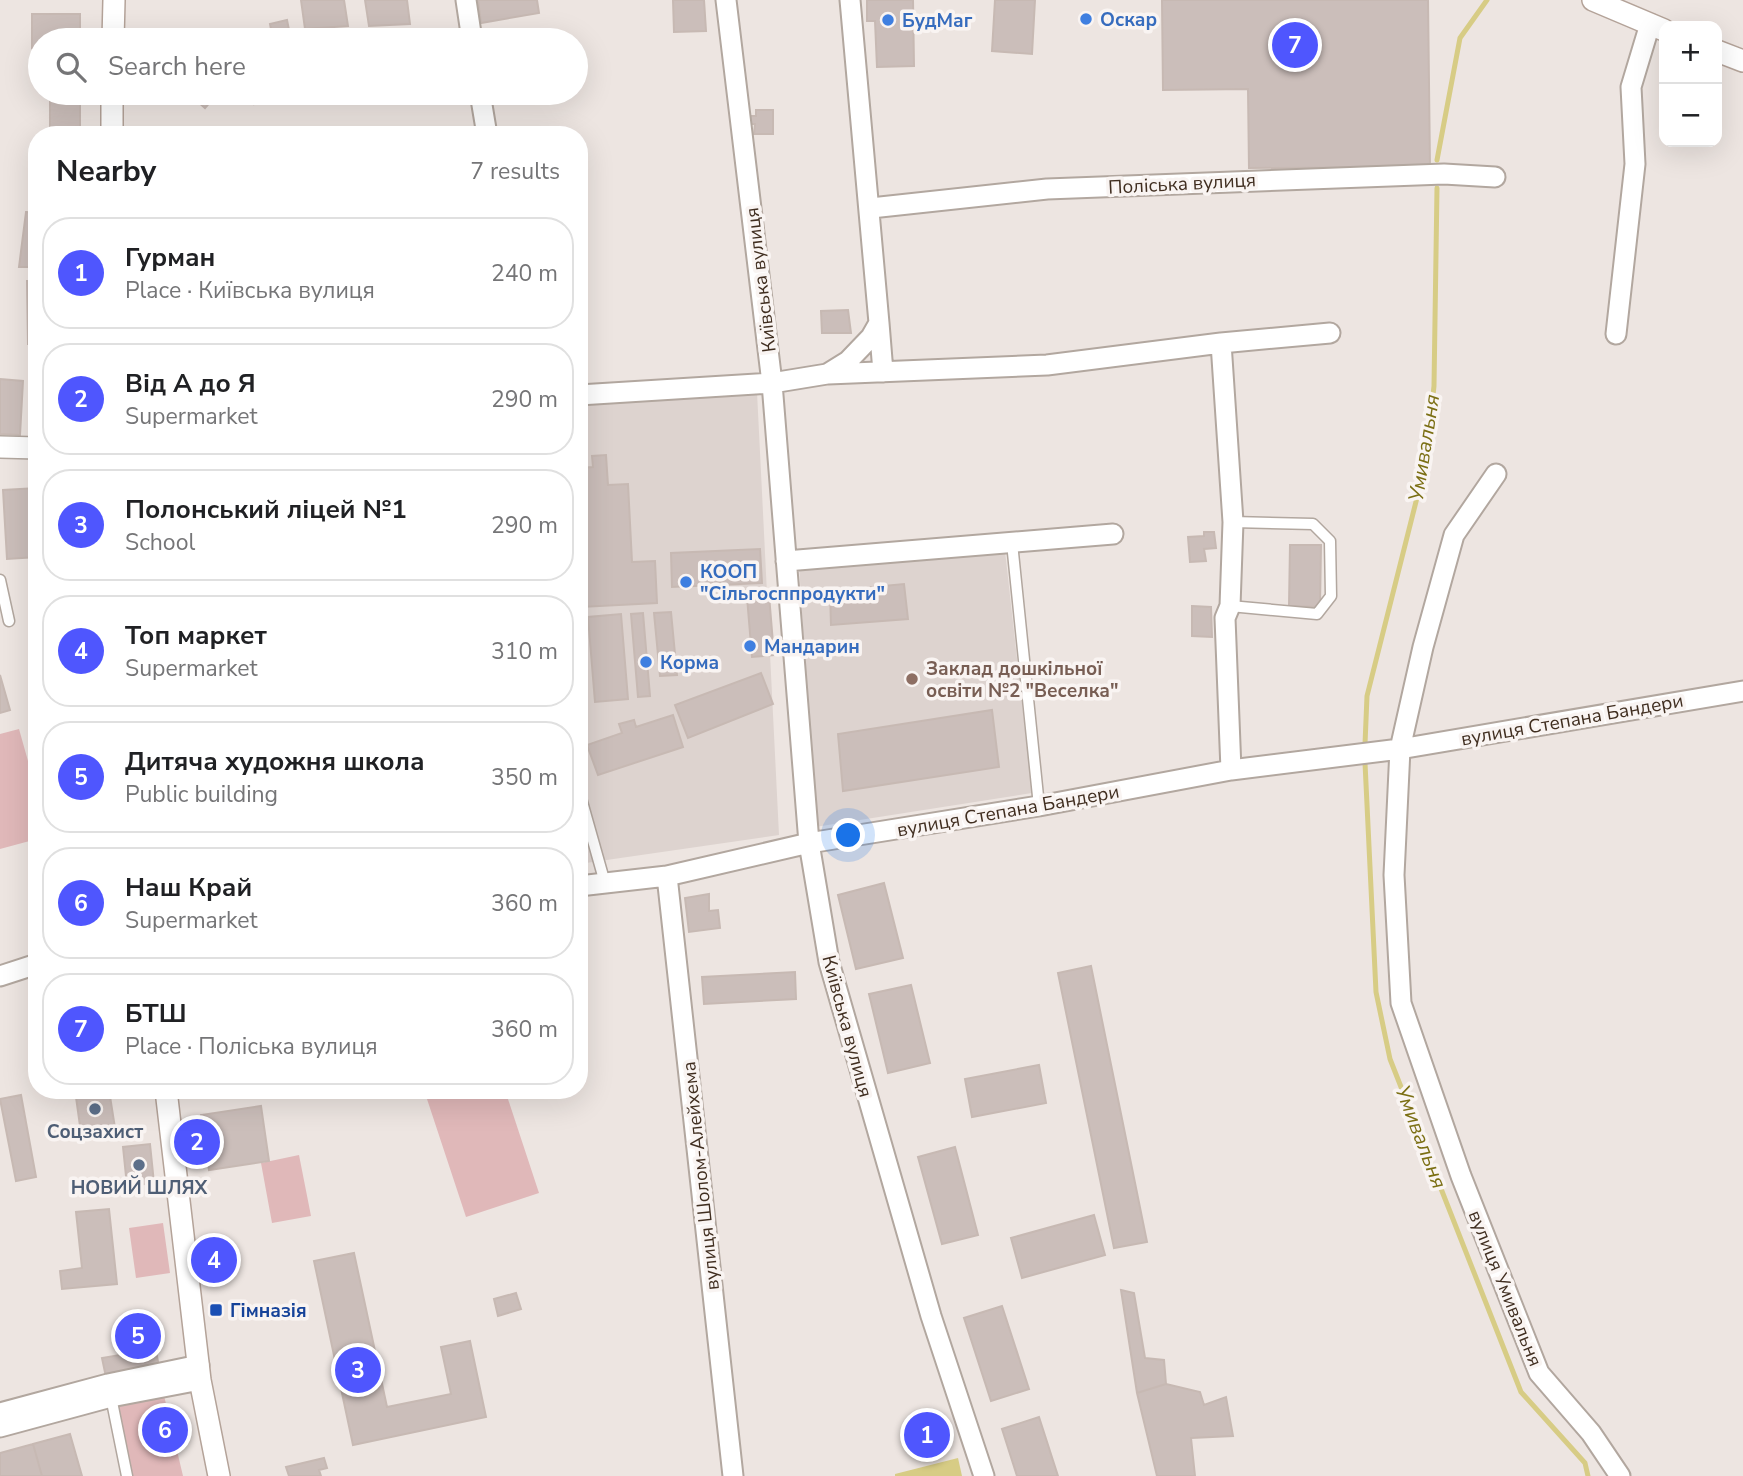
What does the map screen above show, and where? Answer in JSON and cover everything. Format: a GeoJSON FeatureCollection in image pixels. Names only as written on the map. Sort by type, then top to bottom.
{"type":"FeatureCollection","features":[{"type":"Feature","properties":{"kind":"main road"},"geometry":{"type":"LineString","coordinates":[[113,28],[114,0]]}},
{"type":"Feature","properties":{"kind":"main road"},"geometry":{"type":"LineString","coordinates":[[1593,0],[1657,27]]}},
{"type":"Feature","properties":{"kind":"main road"},"geometry":{"type":"LineString","coordinates":[[1722,53],[1743,61]]}},
{"type":"Feature","properties":{"kind":"main road"},"geometry":{"type":"LineString","coordinates":[[112,126],[113,105]]}},
{"type":"Feature","properties":{"kind":"main road"},"geometry":{"type":"LineString","coordinates":[[0,447],[28,448]]}},
{"type":"Feature","properties":{"kind":"main road"},"geometry":{"type":"LineString","coordinates":[[167,1099],[200,1373],[219,1476]]}},
{"type":"Feature","properties":{"kind":"street"},"geometry":{"type":"LineString","coordinates":[[466,0],[470,28]]}},
{"type":"Feature","properties":{"kind":"street","name":"Київська вулиця"},"geometry":{"type":"LineString","coordinates":[[726,0],[772,383],[809,843],[829,962],[931,1316],[984,1476]]}},
{"type":"Feature","properties":{"kind":"street"},"geometry":{"type":"LineString","coordinates":[[850,0],[871,208],[883,372]]}},
{"type":"Feature","properties":{"kind":"street"},"geometry":{"type":"LineString","coordinates":[[1616,334],[1635,164],[1631,87],[1657,27]]}},
{"type":"Feature","properties":{"kind":"street"},"geometry":{"type":"LineString","coordinates":[[482,105],[486,126]]}},
{"type":"Feature","properties":{"kind":"street","name":"Поліська вулиця"},"geometry":{"type":"LineString","coordinates":[[871,208],[1061,189],[1430,174],[1495,177]]}},
{"type":"Feature","properties":{"kind":"street"},"geometry":{"type":"LineString","coordinates":[[827,374],[848,361],[871,337],[879,323]]}},
{"type":"Feature","properties":{"kind":"street"},"geometry":{"type":"LineString","coordinates":[[588,394],[772,383],[827,374],[1046,365],[1221,343],[1330,333]]}},
{"type":"Feature","properties":{"kind":"street"},"geometry":{"type":"LineString","coordinates":[[1221,343],[1233,522],[1230,606],[1225,618],[1231,770]]}},
{"type":"Feature","properties":{"kind":"street"},"geometry":{"type":"LineString","coordinates":[[1400,749],[1423,647],[1454,536],[1496,474]]}},
{"type":"Feature","properties":{"kind":"street"},"geometry":{"type":"LineString","coordinates":[[786,561],[1113,534]]}},
{"type":"Feature","properties":{"kind":"street","name":"вулиця Степана Бандери"},"geometry":{"type":"LineString","coordinates":[[588,885],[667,876],[809,843],[1039,806],[1231,770],[1400,749],[1743,691]]}},
{"type":"Feature","properties":{"kind":"street","name":"вулиця Умивальня"},"geometry":{"type":"LineString","coordinates":[[1400,749],[1394,875],[1401,1003],[1417,1056],[1539,1373],[1591,1433],[1620,1476]]}},
{"type":"Feature","properties":{"kind":"street","name":"вулиця Шолом-Алейхема"},"geometry":{"type":"LineString","coordinates":[[667,876],[733,1476]]}},
{"type":"Feature","properties":{"kind":"street"},"geometry":{"type":"LineString","coordinates":[[0,976],[28,967]]}},
{"type":"Feature","properties":{"kind":"street"},"geometry":{"type":"LineString","coordinates":[[0,1427],[200,1373]]}},
{"type":"Feature","properties":{"kind":"street"},"geometry":{"type":"LineString","coordinates":[[0,1413],[108,1384],[200,1373]]}},
{"type":"Feature","properties":{"kind":"lane"},"geometry":{"type":"LineString","coordinates":[[1230,606],[1317,614],[1331,596],[1330,541],[1313,524],[1233,522]]}},
{"type":"Feature","properties":{"kind":"lane"},"geometry":{"type":"LineString","coordinates":[[1012,542],[1039,806]]}},
{"type":"Feature","properties":{"kind":"lane"},"geometry":{"type":"LineString","coordinates":[[0,580],[9,621]]}},
{"type":"Feature","properties":{"kind":"lane"},"geometry":{"type":"LineString","coordinates":[[588,823],[605,883]]}},
{"type":"Feature","properties":{"kind":"lane"},"geometry":{"type":"LineString","coordinates":[[111,1397],[127,1476]]}},
{"type":"Feature","properties":{"kind":"shaded area"},"geometry":{"type":"Polygon","coordinates":[[[757,392],[779,835],[588,863],[588,403],[757,392]]]}},
{"type":"Feature","properties":{"kind":"shaded area","name":"Заклад дошкільної освіти №2 \"Веселка\""},"geometry":{"type":"Polygon","coordinates":[[[1005,551],[1032,793],[815,827],[799,564],[1005,551]]]}},
{"type":"Feature","properties":{"kind":"shaded area"},"geometry":{"type":"Polygon","coordinates":[[[19,729],[28,761],[28,841],[0,849],[0,734],[19,729]]]}},
{"type":"Feature","properties":{"kind":"shaded area"},"geometry":{"type":"Polygon","coordinates":[[[427,1099],[508,1099],[539,1193],[466,1217],[427,1099]]]}},
{"type":"Feature","properties":{"kind":"shaded area"},"geometry":{"type":"Polygon","coordinates":[[[299,1155],[311,1216],[272,1223],[261,1163],[299,1155]]]}},
{"type":"Feature","properties":{"kind":"shaded area"},"geometry":{"type":"Polygon","coordinates":[[[163,1223],[170,1273],[136,1278],[129,1228],[163,1223]]]}},
{"type":"Feature","properties":{"kind":"shaded area"},"geometry":{"type":"Polygon","coordinates":[[[162,1387],[183,1476],[127,1476],[109,1399],[162,1387]]]}},
{"type":"Feature","properties":{"kind":"shaded area"},"geometry":{"type":"Polygon","coordinates":[[[958,1458],[962,1476],[895,1476],[895,1474],[958,1458]]]}},
{"type":"Feature","properties":{"kind":"building"},"geometry":{"type":"Polygon","coordinates":[[[301,0],[344,0],[348,26],[305,28],[301,0]]]}},
{"type":"Feature","properties":{"kind":"building"},"geometry":{"type":"Polygon","coordinates":[[[365,0],[407,0],[410,24],[369,26],[365,0]]]}},
{"type":"Feature","properties":{"kind":"building"},"geometry":{"type":"Polygon","coordinates":[[[478,0],[537,0],[539,13],[481,23],[478,0]]]}},
{"type":"Feature","properties":{"kind":"building"},"geometry":{"type":"Polygon","coordinates":[[[673,0],[704,0],[706,31],[674,32],[673,0]]]}},
{"type":"Feature","properties":{"kind":"building"},"geometry":{"type":"Polygon","coordinates":[[[867,0],[913,0],[914,66],[877,67],[875,21],[867,21],[867,0]]]}},
{"type":"Feature","properties":{"kind":"building"},"geometry":{"type":"Polygon","coordinates":[[[995,0],[1035,0],[1032,54],[992,51],[995,0]]]}},
{"type":"Feature","properties":{"kind":"building"},"geometry":{"type":"Polygon","coordinates":[[[1162,0],[1428,0],[1430,167],[1249,168],[1248,89],[1163,90],[1162,0]]]}},
{"type":"Feature","properties":{"kind":"building"},"geometry":{"type":"Polygon","coordinates":[[[32,14],[80,14],[80,28],[32,28],[32,14]]]}},
{"type":"Feature","properties":{"kind":"building"},"geometry":{"type":"Polygon","coordinates":[[[287,20],[289,28],[271,28],[270,24],[287,20]]]}},
{"type":"Feature","properties":{"kind":"building"},"geometry":{"type":"Polygon","coordinates":[[[50,105],[80,105],[80,126],[50,126],[50,105]]]}},
{"type":"Feature","properties":{"kind":"building"},"geometry":{"type":"Polygon","coordinates":[[[756,110],[773,110],[773,134],[754,134],[755,124],[748,124],[748,116],[756,116],[756,110]]]}},
{"type":"Feature","properties":{"kind":"building"},"geometry":{"type":"Polygon","coordinates":[[[26,212],[28,212],[28,267],[19,267],[26,212]]]}},
{"type":"Feature","properties":{"kind":"building"},"geometry":{"type":"Polygon","coordinates":[[[27,281],[28,281],[28,344],[27,281]]]}},
{"type":"Feature","properties":{"kind":"building"},"geometry":{"type":"Polygon","coordinates":[[[848,310],[851,333],[822,333],[821,311],[848,310]]]}},
{"type":"Feature","properties":{"kind":"building"},"geometry":{"type":"Polygon","coordinates":[[[0,379],[23,381],[20,435],[0,434],[0,379]]]}},
{"type":"Feature","properties":{"kind":"building"},"geometry":{"type":"Polygon","coordinates":[[[606,455],[608,485],[628,484],[632,562],[655,561],[657,603],[588,607],[588,467],[593,467],[592,456],[606,455]]]}},
{"type":"Feature","properties":{"kind":"building"},"geometry":{"type":"Polygon","coordinates":[[[28,489],[28,558],[7,559],[3,490],[28,489]]]}},
{"type":"Feature","properties":{"kind":"building"},"geometry":{"type":"Polygon","coordinates":[[[1204,532],[1214,532],[1216,548],[1204,549],[1206,561],[1190,562],[1188,537],[1204,536],[1204,532]]]}},
{"type":"Feature","properties":{"kind":"building"},"geometry":{"type":"Polygon","coordinates":[[[1290,545],[1321,545],[1320,607],[1289,606],[1290,545]]]}},
{"type":"Feature","properties":{"kind":"building"},"geometry":{"type":"Polygon","coordinates":[[[760,549],[762,583],[672,587],[671,553],[760,549]]]}},
{"type":"Feature","properties":{"kind":"building"},"geometry":{"type":"Polygon","coordinates":[[[904,584],[908,619],[831,625],[830,591],[904,584]]]}},
{"type":"Feature","properties":{"kind":"building"},"geometry":{"type":"Polygon","coordinates":[[[769,595],[774,655],[752,657],[747,597],[769,595]]]}},
{"type":"Feature","properties":{"kind":"building"},"geometry":{"type":"Polygon","coordinates":[[[1192,606],[1211,607],[1212,637],[1192,636],[1192,606]]]}},
{"type":"Feature","properties":{"kind":"building"},"geometry":{"type":"Polygon","coordinates":[[[671,612],[677,675],[660,676],[654,613],[671,612]]]}},
{"type":"Feature","properties":{"kind":"building"},"geometry":{"type":"Polygon","coordinates":[[[643,613],[650,696],[638,697],[631,614],[643,613]]]}},
{"type":"Feature","properties":{"kind":"building"},"geometry":{"type":"Polygon","coordinates":[[[621,614],[628,699],[595,702],[588,617],[621,614]]]}},
{"type":"Feature","properties":{"kind":"building"},"geometry":{"type":"Polygon","coordinates":[[[761,673],[773,704],[688,738],[675,705],[761,673]]]}},
{"type":"Feature","properties":{"kind":"building"},"geometry":{"type":"Polygon","coordinates":[[[0,675],[10,710],[0,713],[0,675]]]}},
{"type":"Feature","properties":{"kind":"building"},"geometry":{"type":"Polygon","coordinates":[[[992,710],[999,767],[843,791],[838,734],[992,710]]]}},
{"type":"Feature","properties":{"kind":"building"},"geometry":{"type":"Polygon","coordinates":[[[673,715],[683,747],[598,775],[588,745],[622,733],[619,724],[634,720],[636,727],[673,715]]]}},
{"type":"Feature","properties":{"kind":"building"},"geometry":{"type":"Polygon","coordinates":[[[884,883],[903,958],[856,969],[838,895],[884,883]]]}},
{"type":"Feature","properties":{"kind":"building"},"geometry":{"type":"Polygon","coordinates":[[[709,894],[709,911],[718,910],[720,928],[689,932],[685,898],[709,894]]]}},
{"type":"Feature","properties":{"kind":"building"},"geometry":{"type":"Polygon","coordinates":[[[1091,966],[1147,1242],[1114,1248],[1058,973],[1091,966]]]}},
{"type":"Feature","properties":{"kind":"building"},"geometry":{"type":"Polygon","coordinates":[[[795,972],[796,999],[704,1004],[702,977],[795,972]]]}},
{"type":"Feature","properties":{"kind":"building"},"geometry":{"type":"Polygon","coordinates":[[[911,985],[930,1063],[888,1073],[869,994],[911,985]]]}},
{"type":"Feature","properties":{"kind":"building"},"geometry":{"type":"Polygon","coordinates":[[[1039,1065],[1046,1103],[972,1117],[965,1079],[1039,1065]]]}},
{"type":"Feature","properties":{"kind":"building"},"geometry":{"type":"Polygon","coordinates":[[[21,1095],[36,1177],[16,1181],[0,1099],[21,1095]]]}},
{"type":"Feature","properties":{"kind":"building","name":"Соцзахист"},"geometry":{"type":"Polygon","coordinates":[[[76,1099],[110,1099],[115,1128],[81,1133],[76,1099]]]}},
{"type":"Feature","properties":{"kind":"building"},"geometry":{"type":"Polygon","coordinates":[[[261,1106],[269,1161],[209,1170],[201,1115],[261,1106]]]}},
{"type":"Feature","properties":{"kind":"building","name":"НОВИЙ ШЛЯХ"},"geometry":{"type":"Polygon","coordinates":[[[150,1144],[154,1183],[127,1186],[123,1147],[150,1144]]]}},
{"type":"Feature","properties":{"kind":"building"},"geometry":{"type":"Polygon","coordinates":[[[955,1147],[978,1235],[942,1244],[918,1157],[955,1147]]]}},
{"type":"Feature","properties":{"kind":"building"},"geometry":{"type":"Polygon","coordinates":[[[109,1209],[117,1284],[62,1289],[60,1271],[82,1268],[76,1212],[109,1209]]]}},
{"type":"Feature","properties":{"kind":"building"},"geometry":{"type":"Polygon","coordinates":[[[1094,1215],[1105,1255],[1022,1278],[1011,1238],[1094,1215]]]}},
{"type":"Feature","properties":{"kind":"building"},"geometry":{"type":"Polygon","coordinates":[[[224,1239],[230,1276],[204,1280],[197,1244],[224,1239]]]}},
{"type":"Feature","properties":{"kind":"building"},"geometry":{"type":"Polygon","coordinates":[[[354,1253],[387,1407],[451,1394],[441,1347],[470,1341],[486,1417],[353,1445],[314,1261],[354,1253]]]}},
{"type":"Feature","properties":{"kind":"building"},"geometry":{"type":"Polygon","coordinates":[[[1121,1290],[1134,1293],[1145,1358],[1164,1360],[1166,1384],[1137,1393],[1121,1290]]]}},
{"type":"Feature","properties":{"kind":"building"},"geometry":{"type":"Polygon","coordinates":[[[516,1293],[521,1309],[498,1316],[494,1299],[516,1293]]]}},
{"type":"Feature","properties":{"kind":"building"},"geometry":{"type":"Polygon","coordinates":[[[1002,1306],[1029,1389],[991,1401],[964,1318],[1002,1306]]]}},
{"type":"Feature","properties":{"kind":"building"},"geometry":{"type":"Polygon","coordinates":[[[149,1313],[159,1367],[106,1377],[102,1358],[126,1354],[119,1319],[149,1313]]]}},
{"type":"Feature","properties":{"kind":"building"},"geometry":{"type":"Polygon","coordinates":[[[1166,1384],[1200,1392],[1204,1405],[1226,1397],[1233,1436],[1191,1438],[1195,1476],[1157,1476],[1137,1393],[1166,1384]]]}},
{"type":"Feature","properties":{"kind":"building"},"geometry":{"type":"Polygon","coordinates":[[[175,1413],[181,1440],[155,1446],[150,1419],[175,1413]]]}},
{"type":"Feature","properties":{"kind":"building"},"geometry":{"type":"Polygon","coordinates":[[[941,1414],[948,1448],[912,1456],[905,1422],[941,1414]]]}},
{"type":"Feature","properties":{"kind":"building"},"geometry":{"type":"Polygon","coordinates":[[[1039,1417],[1058,1476],[1017,1476],[1002,1429],[1039,1417]]]}},
{"type":"Feature","properties":{"kind":"building"},"geometry":{"type":"Polygon","coordinates":[[[70,1434],[82,1476],[42,1476],[33,1444],[70,1434]]]}},
{"type":"Feature","properties":{"kind":"building"},"geometry":{"type":"Polygon","coordinates":[[[33,1444],[42,1476],[0,1476],[0,1453],[33,1444]]]}},
{"type":"Feature","properties":{"kind":"building"},"geometry":{"type":"Polygon","coordinates":[[[324,1458],[327,1468],[319,1470],[321,1476],[289,1476],[286,1467],[324,1458]]]}},
{"type":"Feature","properties":{"kind":"waterway","name":"Умивальня"},"geometry":{"type":"LineString","coordinates":[[1437,160],[1460,38],[1487,0]]}},
{"type":"Feature","properties":{"kind":"waterway","name":"Умивальня"},"geometry":{"type":"LineString","coordinates":[[1365,744],[1367,696],[1426,462],[1434,386],[1437,188]]}},
{"type":"Feature","properties":{"kind":"waterway","name":"Умивальня"},"geometry":{"type":"LineString","coordinates":[[1365,763],[1376,992],[1390,1059],[1521,1392],[1585,1463],[1588,1476]]}},
{"type":"Feature","properties":{"kind":"place","name":"Оскар"},"geometry":{"type":"Point","coordinates":[1086,19]}},
{"type":"Feature","properties":{"kind":"place","name":"БудМаг"},"geometry":{"type":"Point","coordinates":[888,20]}},
{"type":"Feature","properties":{"kind":"place","name":"БТШ"},"geometry":{"type":"Point","coordinates":[1295,45]}},
{"type":"Feature","properties":{"kind":"place","name":"КООП \"Сільгосппродукти\""},"geometry":{"type":"Point","coordinates":[686,582]}},
{"type":"Feature","properties":{"kind":"place","name":"Мандарин"},"geometry":{"type":"Point","coordinates":[750,646]}},
{"type":"Feature","properties":{"kind":"place","name":"Корма"},"geometry":{"type":"Point","coordinates":[646,662]}},
{"type":"Feature","properties":{"kind":"place","name":"Заклад дошкільної освіти №2 \"Веселка\""},"geometry":{"type":"Point","coordinates":[912,679]}},
{"type":"Feature","properties":{"kind":"place","name":"Соцзахист"},"geometry":{"type":"Point","coordinates":[95,1109]}},
{"type":"Feature","properties":{"kind":"place","name":"Від А до Я"},"geometry":{"type":"Point","coordinates":[197,1142]}},
{"type":"Feature","properties":{"kind":"place","name":"НОВИЙ ШЛЯХ"},"geometry":{"type":"Point","coordinates":[139,1165]}},
{"type":"Feature","properties":{"kind":"place","name":"Топ маркет"},"geometry":{"type":"Point","coordinates":[214,1260]}},
{"type":"Feature","properties":{"kind":"place","name":"Гімназія"},"geometry":{"type":"Point","coordinates":[216,1310]}},
{"type":"Feature","properties":{"kind":"place","name":"Дитяча художня школа"},"geometry":{"type":"Point","coordinates":[138,1336]}},
{"type":"Feature","properties":{"kind":"place","name":"Полонський ліцей №1"},"geometry":{"type":"Point","coordinates":[358,1370]}},
{"type":"Feature","properties":{"kind":"place","name":"Наш Край"},"geometry":{"type":"Point","coordinates":[165,1430]}},
{"type":"Feature","properties":{"kind":"place","name":"Гурман"},"geometry":{"type":"Point","coordinates":[927,1435]}}]}
